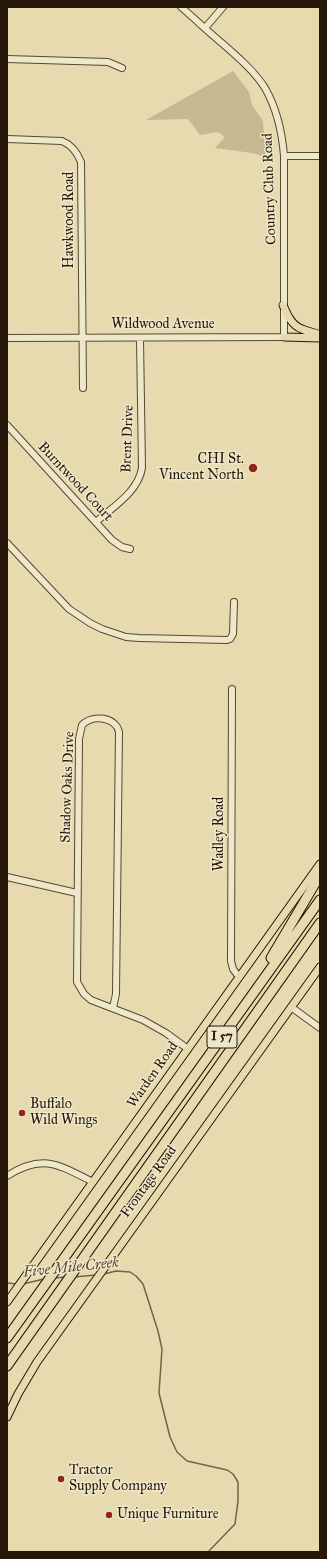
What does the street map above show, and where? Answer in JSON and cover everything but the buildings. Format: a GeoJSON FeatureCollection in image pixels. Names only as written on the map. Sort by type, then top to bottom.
{"type":"FeatureCollection","features":[{"type":"Feature","properties":{"kind":"highway"},"geometry":{"type":"LineString","coordinates":[[244,1006],[320,875]]}},
{"type":"Feature","properties":{"kind":"highway","name":"I 57"},"geometry":{"type":"LineString","coordinates":[[7,1338],[320,900]]}},
{"type":"Feature","properties":{"kind":"highway","name":"I 57"},"geometry":{"type":"LineString","coordinates":[[7,1366],[320,923]]}},
{"type":"Feature","properties":{"kind":"main road"},"geometry":{"type":"LineString","coordinates":[[283,305],[292,322],[298,327],[320,337]]}},
{"type":"Feature","properties":{"kind":"main road","name":"Wildwood Avenue"},"geometry":{"type":"LineString","coordinates":[[284,338],[320,337]]}},
{"type":"Feature","properties":{"kind":"main road","name":"Warden Road"},"geometry":{"type":"LineString","coordinates":[[8,1300],[320,864]]}},
{"type":"Feature","properties":{"kind":"main road","name":"Frontage Road"},"geometry":{"type":"LineString","coordinates":[[7,1418],[26,1379],[320,966]]}},
{"type":"Feature","properties":{"kind":"street","name":"Country Club Road"},"geometry":{"type":"LineString","coordinates":[[181,7],[246,66],[265,88],[272,100],[280,122],[284,156],[284,338]]}},
{"type":"Feature","properties":{"kind":"street"},"geometry":{"type":"LineString","coordinates":[[205,28],[223,7]]}},
{"type":"Feature","properties":{"kind":"street"},"geometry":{"type":"LineString","coordinates":[[7,59],[108,62],[122,68]]}},
{"type":"Feature","properties":{"kind":"street","name":"Hawkwood Road"},"geometry":{"type":"LineString","coordinates":[[7,139],[54,140],[72,147],[79,156],[82,169],[83,388]]}},
{"type":"Feature","properties":{"kind":"street"},"geometry":{"type":"LineString","coordinates":[[284,156],[320,156]]}},
{"type":"Feature","properties":{"kind":"street","name":"Wildwood Avenue"},"geometry":{"type":"LineString","coordinates":[[7,338],[284,338]]}},
{"type":"Feature","properties":{"kind":"street","name":"Brent Drive"},"geometry":{"type":"LineString","coordinates":[[96,522],[131,492],[141,475],[140,338]]}},
{"type":"Feature","properties":{"kind":"street","name":"Burntwood Court"},"geometry":{"type":"LineString","coordinates":[[7,425],[112,540],[122,547],[130,549]]}},
{"type":"Feature","properties":{"kind":"street"},"geometry":{"type":"LineString","coordinates":[[7,543],[69,608],[90,624],[114,634],[139,638],[227,640],[230,639],[233,634],[234,602]]}},
{"type":"Feature","properties":{"kind":"street","name":"Wadley Road"},"geometry":{"type":"LineString","coordinates":[[232,689],[231,961],[233,969],[239,977]]}},
{"type":"Feature","properties":{"kind":"street","name":"Shadow Oaks Drive"},"geometry":{"type":"LineString","coordinates":[[113,1008],[116,994],[119,732],[117,726],[110,720],[89,719],[82,724],[80,728],[77,982],[87,997],[102,1004],[143,1020],[166,1033],[188,1049]]}},
{"type":"Feature","properties":{"kind":"street"},"geometry":{"type":"LineString","coordinates":[[7,877],[77,894]]}},
{"type":"Feature","properties":{"kind":"street"},"geometry":{"type":"LineString","coordinates":[[291,1007],[320,1028]]}},
{"type":"Feature","properties":{"kind":"street"},"geometry":{"type":"LineString","coordinates":[[7,1176],[23,1166],[49,1163],[63,1167],[93,1182]]}},
{"type":"Feature","properties":{"kind":"shaded area"},"geometry":{"type":"Polygon","coordinates":[[[233,71],[249,92],[252,105],[263,121],[264,135],[268,152],[263,156],[215,148],[225,137],[218,132],[200,135],[188,119],[146,120],[233,71]]]}},
{"type":"Feature","properties":{"kind":"waterway","name":"Five Mile Creek"},"geometry":{"type":"LineString","coordinates":[[104,1274],[116,1271],[130,1272],[143,1284],[158,1331],[162,1349],[159,1393],[170,1437],[177,1452],[187,1461],[227,1470],[233,1474],[238,1482],[238,1501],[235,1524],[208,1552]]}},
{"type":"Feature","properties":{"kind":"waterway","name":"Five Mile Creek"},"geometry":{"type":"LineString","coordinates":[[74,1277],[96,1275]]}},
{"type":"Feature","properties":{"kind":"waterway","name":"Five Mile Creek"},"geometry":{"type":"LineString","coordinates":[[54,1278],[66,1277]]}},
{"type":"Feature","properties":{"kind":"waterway","name":"Five Mile Creek"},"geometry":{"type":"LineString","coordinates":[[23,1284],[44,1279]]}},
{"type":"Feature","properties":{"kind":"waterway","name":"Five Mile Creek"},"geometry":{"type":"LineString","coordinates":[[7,1283],[17,1284]]}},
{"type":"Feature","properties":{"kind":"place","name":"CHI St. Vincent North"},"geometry":{"type":"Point","coordinates":[253,468]}},
{"type":"Feature","properties":{"kind":"place","name":"Buffalo Wild Wings"},"geometry":{"type":"Point","coordinates":[22,1113]}},
{"type":"Feature","properties":{"kind":"place","name":"Tractor Supply Company"},"geometry":{"type":"Point","coordinates":[61,1479]}},
{"type":"Feature","properties":{"kind":"place","name":"Unique Furniture"},"geometry":{"type":"Point","coordinates":[109,1515]}}]}
